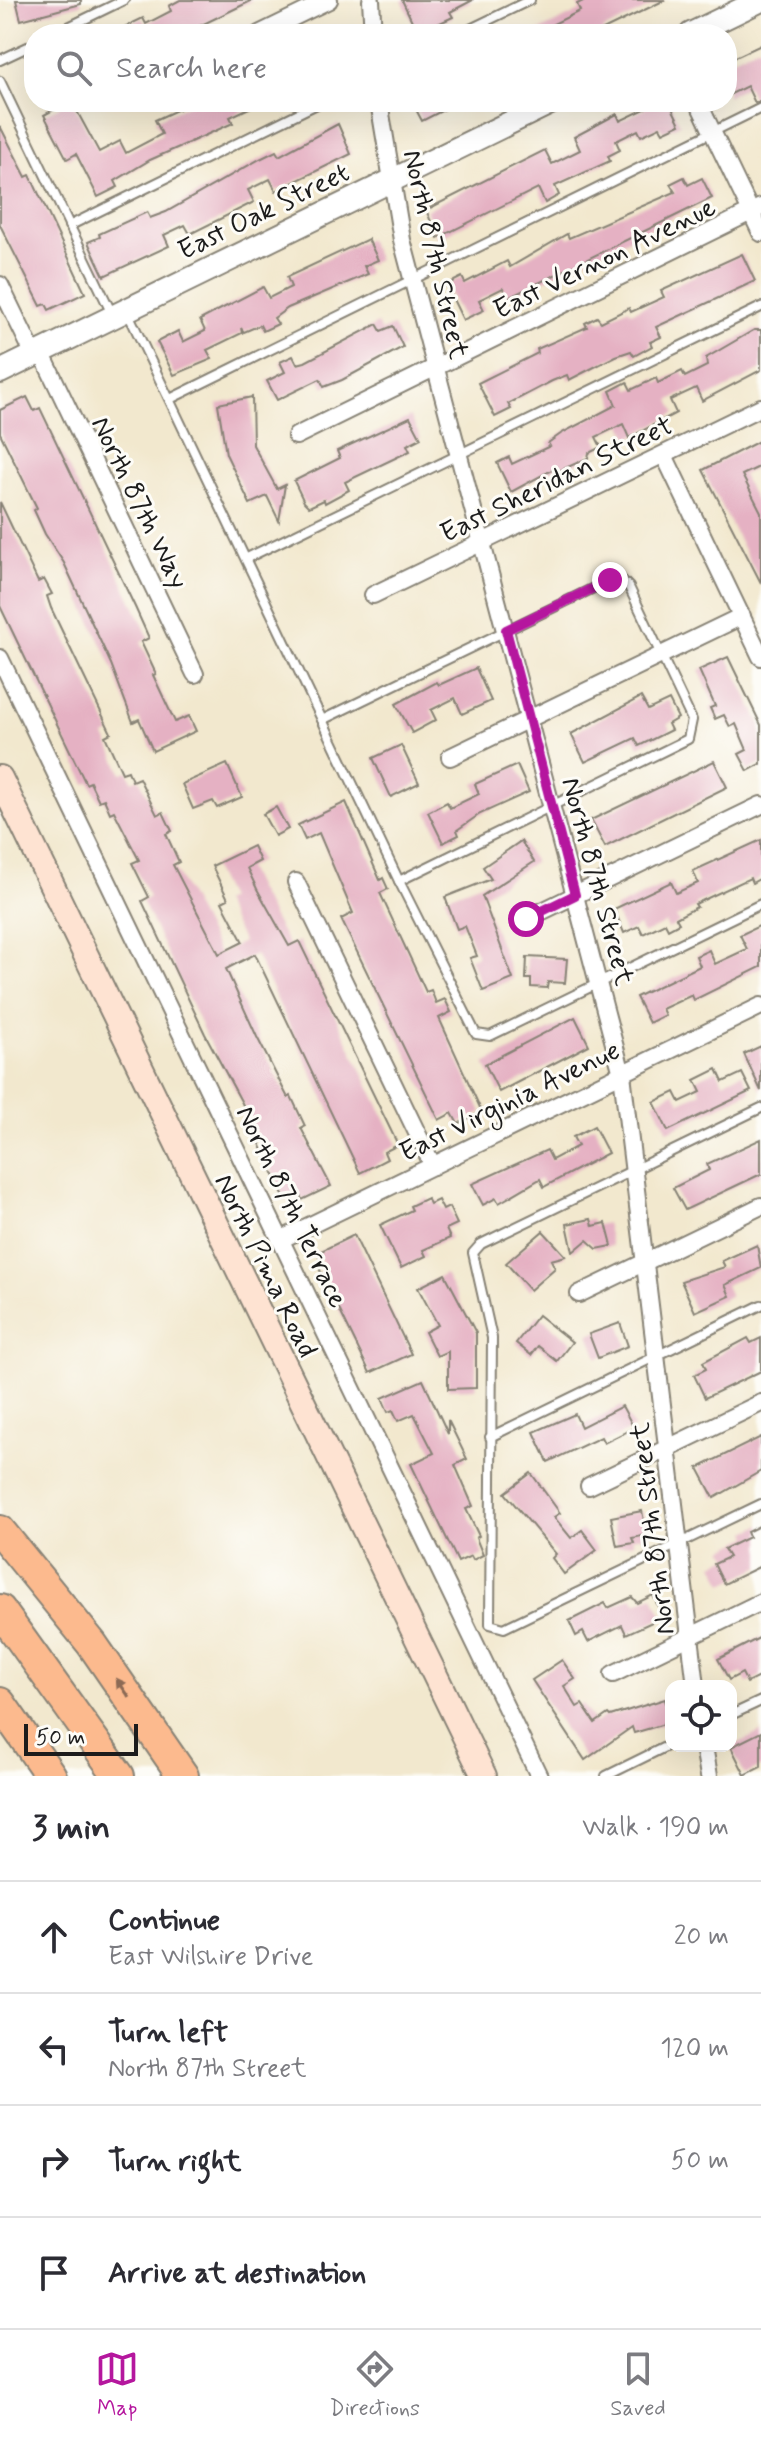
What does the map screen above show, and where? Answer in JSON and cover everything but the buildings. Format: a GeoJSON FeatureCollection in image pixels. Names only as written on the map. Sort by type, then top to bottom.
{"type":"FeatureCollection","features":[{"type":"Feature","properties":{"kind":"highway"},"geometry":{"type":"LineString","coordinates":[[0,1531],[92,1644],[183,1776]]}},
{"type":"Feature","properties":{"kind":"highway"},"geometry":{"type":"LineString","coordinates":[[0,1610],[119,1776]]}},
{"type":"Feature","properties":{"kind":"highway"},"geometry":{"type":"LineString","coordinates":[[0,1703],[51,1776]]}},
{"type":"Feature","properties":{"kind":"main road","name":"North Pima Road"},"geometry":{"type":"LineString","coordinates":[[0,778],[484,1776]]}},
{"type":"Feature","properties":{"kind":"street"},"geometry":{"type":"LineString","coordinates":[[280,24],[329,0]]}},
{"type":"Feature","properties":{"kind":"street"},"geometry":{"type":"LineString","coordinates":[[371,0],[372,24]]}},
{"type":"Feature","properties":{"kind":"street"},"geometry":{"type":"LineString","coordinates":[[712,24],[761,0]]}},
{"type":"Feature","properties":{"kind":"street","name":"North 87th Street"},"geometry":{"type":"LineString","coordinates":[[380,112],[390,181],[413,281],[622,1074],[695,1680]]}},
{"type":"Feature","properties":{"kind":"street","name":"East Oak Street"},"geometry":{"type":"LineString","coordinates":[[0,372],[531,112]]}},
{"type":"Feature","properties":{"kind":"street"},"geometry":{"type":"LineString","coordinates":[[703,112],[756,210],[761,233]]}},
{"type":"Feature","properties":{"kind":"street","name":"East Vernon Avenue"},"geometry":{"type":"LineString","coordinates":[[296,436],[756,210]]}},
{"type":"Feature","properties":{"kind":"street","name":"North 87th Way"},"geometry":{"type":"LineString","coordinates":[[0,285],[195,674]]}},
{"type":"Feature","properties":{"kind":"street","name":"East Sheridan Street"},"geometry":{"type":"LineString","coordinates":[[373,595],[761,407]]}},
{"type":"Feature","properties":{"kind":"street"},"geometry":{"type":"LineString","coordinates":[[664,455],[761,657]]}},
{"type":"Feature","properties":{"kind":"street"},"geometry":{"type":"LineString","coordinates":[[450,757],[742,616]]}},
{"type":"Feature","properties":{"kind":"street","name":"North 87th Terrace"},"geometry":{"type":"LineString","coordinates":[[0,658],[539,1776]]}},
{"type":"Feature","properties":{"kind":"street"},"geometry":{"type":"LineString","coordinates":[[526,919],[761,805]]}},
{"type":"Feature","properties":{"kind":"street"},"geometry":{"type":"LineString","coordinates":[[296,882],[433,1166]]}},
{"type":"Feature","properties":{"kind":"street","name":"East Virginia Avenue"},"geometry":{"type":"LineString","coordinates":[[280,1240],[761,1006]]}},
{"type":"Feature","properties":{"kind":"street"},"geometry":{"type":"LineString","coordinates":[[579,1294],[761,1206]]}},
{"type":"Feature","properties":{"kind":"street"},"geometry":{"type":"LineString","coordinates":[[589,1486],[761,1403]]}},
{"type":"Feature","properties":{"kind":"street"},"geometry":{"type":"LineString","coordinates":[[613,1674],[761,1602]]}},
{"type":"Feature","properties":{"kind":"street"},"geometry":{"type":"LineString","coordinates":[[705,1752],[709,1776]]}},
{"type":"Feature","properties":{"kind":"lane"},"geometry":{"type":"LineString","coordinates":[[75,24],[124,0]]}},
{"type":"Feature","properties":{"kind":"lane"},"geometry":{"type":"LineString","coordinates":[[481,24],[530,0]]}},
{"type":"Feature","properties":{"kind":"lane"},"geometry":{"type":"LineString","coordinates":[[0,60],[24,49]]}},
{"type":"Feature","properties":{"kind":"lane"},"geometry":{"type":"LineString","coordinates":[[0,81],[69,226],[170,399],[472,1030],[480,1036],[490,1036],[761,904]]}},
{"type":"Feature","properties":{"kind":"lane"},"geometry":{"type":"LineString","coordinates":[[170,399],[761,108]]}},
{"type":"Feature","properties":{"kind":"lane"},"geometry":{"type":"LineString","coordinates":[[69,226],[301,112]]}},
{"type":"Feature","properties":{"kind":"lane"},"geometry":{"type":"LineString","coordinates":[[247,558],[761,307]]}},
{"type":"Feature","properties":{"kind":"lane"},"geometry":{"type":"LineString","coordinates":[[322,720],[610,580],[621,579],[629,587],[692,720],[688,739],[399,881]]}},
{"type":"Feature","properties":{"kind":"lane"},"geometry":{"type":"LineString","coordinates":[[761,1108],[481,1244],[473,1253],[492,1338],[488,1617],[493,1627],[504,1628],[761,1504]]}},
{"type":"Feature","properties":{"kind":"lane"},"geometry":{"type":"LineString","coordinates":[[490,1437],[761,1305]]}},
{"type":"Feature","properties":{"kind":"lane"},"geometry":{"type":"LineString","coordinates":[[737,1712],[761,1701]]}},
{"type":"Feature","properties":{"kind":"lane"},"geometry":{"type":"LineString","coordinates":[[606,1776],[665,1747]]}},
{"type":"Feature","properties":{"kind":"route"},"geometry":{"type":"LineString","coordinates":[[526,919],[575,895],[506,630],[610,580]]}}]}
